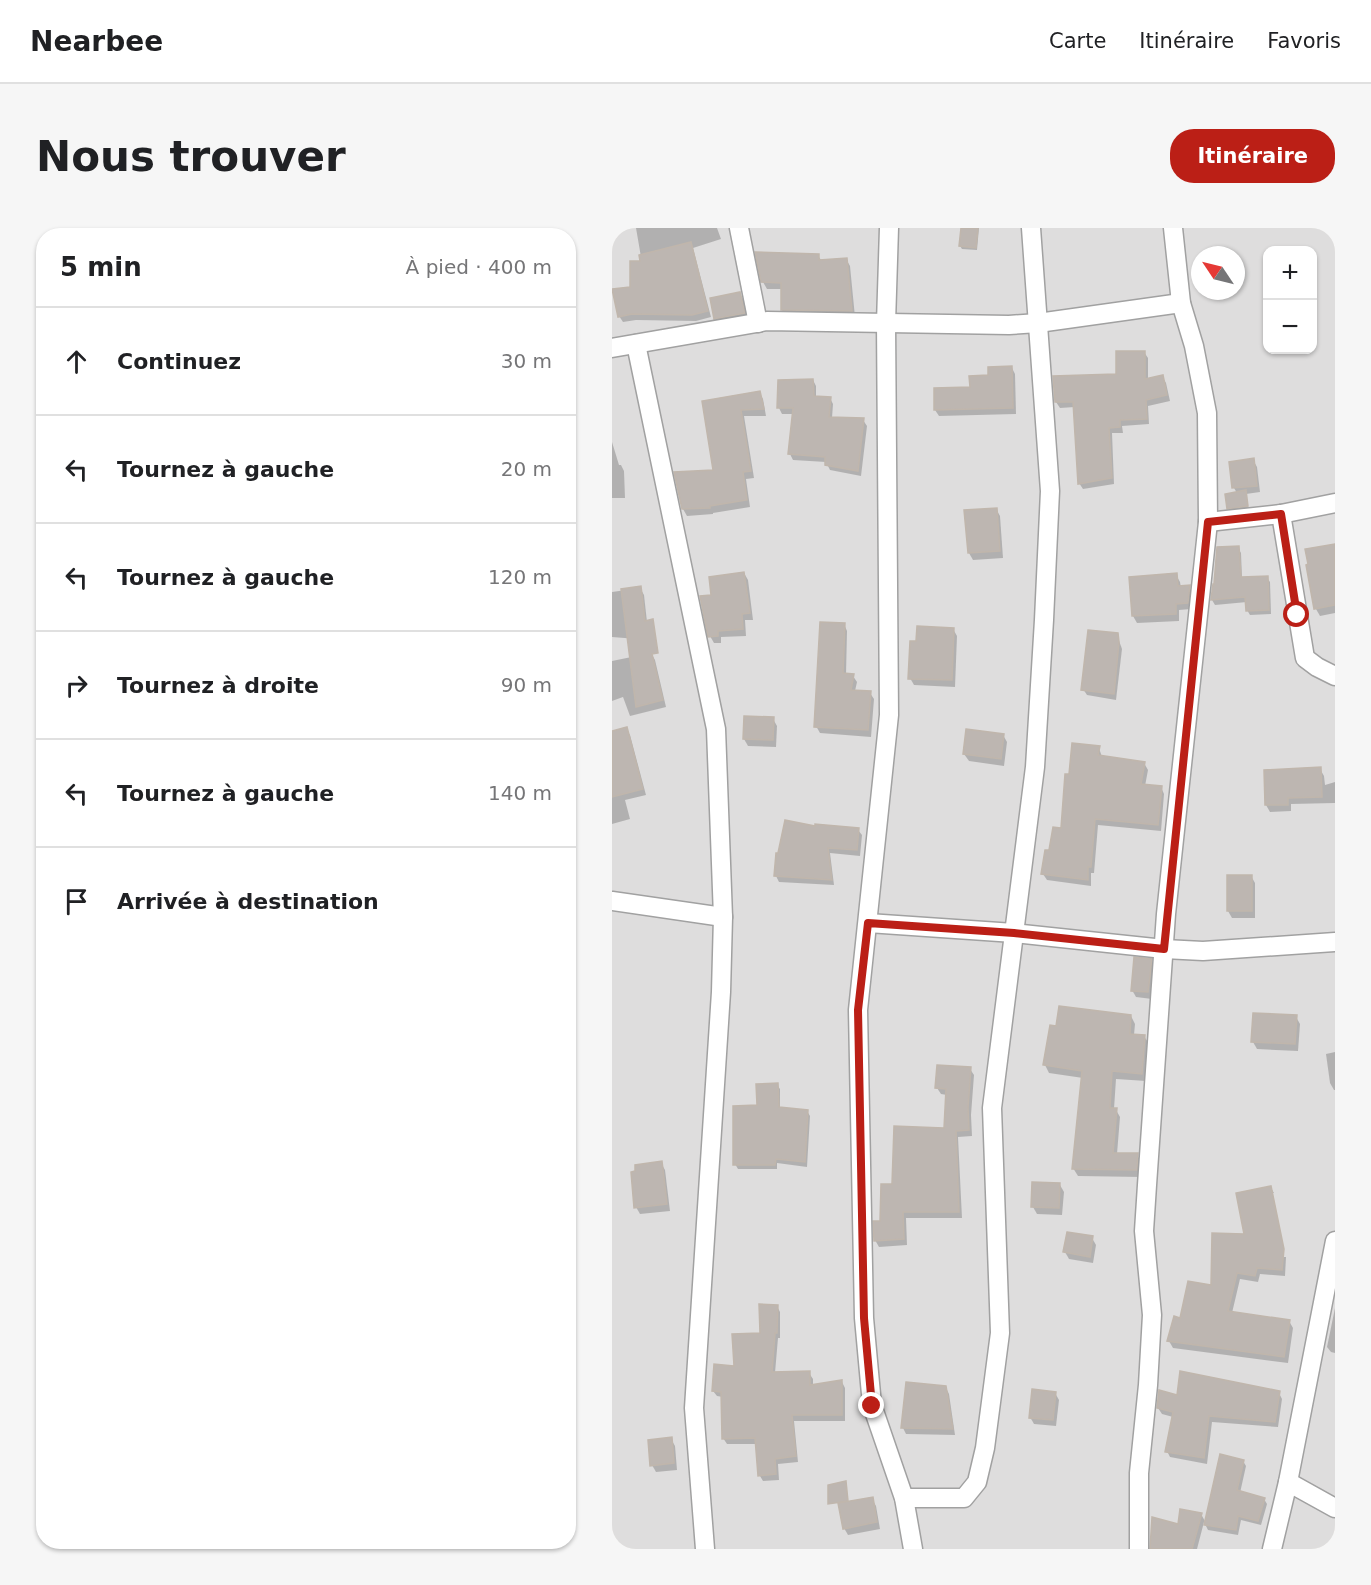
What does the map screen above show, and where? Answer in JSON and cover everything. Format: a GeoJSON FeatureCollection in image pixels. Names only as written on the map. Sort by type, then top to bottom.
{"type":"FeatureCollection","features":[{"type":"Feature","properties":{"kind":"street"},"geometry":{"type":"LineString","coordinates":[[739,228],[758,323]]}},
{"type":"Feature","properties":{"kind":"street"},"geometry":{"type":"LineString","coordinates":[[889,228],[886,323],[889,715],[858,1010],[864,1318],[872,1406],[904,1498],[913,1549]]}},
{"type":"Feature","properties":{"kind":"street"},"geometry":{"type":"LineString","coordinates":[[904,1498],[964,1498],[977,1482],[985,1448],[1000,1334],[992,1108],[1035,767],[1050,503],[1031,228]]}},
{"type":"Feature","properties":{"kind":"street"},"geometry":{"type":"LineString","coordinates":[[1139,1549],[1139,1473],[1152,1315],[1144,1231],[1164,949],[1208,522],[1207,413],[1194,346],[1181,303],[1173,228]]}},
{"type":"Feature","properties":{"kind":"street"},"geometry":{"type":"LineString","coordinates":[[612,347],[767,321],[1009,325],[1181,303]]}},
{"type":"Feature","properties":{"kind":"street"},"geometry":{"type":"LineString","coordinates":[[636,344],[716,729],[723,917],[721,993],[694,1408],[705,1549]]}},
{"type":"Feature","properties":{"kind":"street"},"geometry":{"type":"LineString","coordinates":[[1208,522],[1281,514],[1335,503]]}},
{"type":"Feature","properties":{"kind":"street"},"geometry":{"type":"LineString","coordinates":[[1281,514],[1305,658],[1335,676]]}},
{"type":"Feature","properties":{"kind":"street"},"geometry":{"type":"LineString","coordinates":[[612,901],[723,917]]}},
{"type":"Feature","properties":{"kind":"street"},"geometry":{"type":"LineString","coordinates":[[868,923],[1014,933],[1203,951],[1335,942]]}},
{"type":"Feature","properties":{"kind":"street"},"geometry":{"type":"LineString","coordinates":[[1272,1549],[1288,1482],[1335,1241]]}},
{"type":"Feature","properties":{"kind":"street"},"geometry":{"type":"LineString","coordinates":[[1288,1482],[1335,1508]]}},
{"type":"Feature","properties":{"kind":"shaded area"},"geometry":{"type":"Polygon","coordinates":[[[612,228],[1335,228],[1335,1549],[612,1549],[612,228]]]}},
{"type":"Feature","properties":{"kind":"building"},"geometry":{"type":"Polygon","coordinates":[[[961,228],[978,228],[976,248],[959,246],[961,228]]]}},
{"type":"Feature","properties":{"kind":"building"},"geometry":{"type":"Polygon","coordinates":[[[691,242],[708,311],[692,315],[632,314],[618,317],[612,289],[630,287],[630,261],[640,261],[639,255],[691,242]]]}},
{"type":"Feature","properties":{"kind":"building"},"geometry":{"type":"Polygon","coordinates":[[[755,252],[819,254],[819,260],[847,258],[852,311],[781,310],[781,283],[761,282],[755,252]]]}},
{"type":"Feature","properties":{"kind":"building"},"geometry":{"type":"Polygon","coordinates":[[[740,292],[745,313],[714,319],[710,298],[740,292]]]}},
{"type":"Feature","properties":{"kind":"building"},"geometry":{"type":"Polygon","coordinates":[[[1116,351],[1145,351],[1145,379],[1163,375],[1167,395],[1146,400],[1147,419],[1120,420],[1120,427],[1109,428],[1112,478],[1078,484],[1073,402],[1055,402],[1053,376],[1116,374],[1116,351]]]}},
{"type":"Feature","properties":{"kind":"building"},"geometry":{"type":"Polygon","coordinates":[[[1012,366],[1013,408],[934,410],[934,388],[970,387],[969,376],[988,375],[988,367],[1012,366]]]}},
{"type":"Feature","properties":{"kind":"building"},"geometry":{"type":"Polygon","coordinates":[[[813,379],[814,396],[831,397],[829,417],[864,418],[858,471],[825,465],[825,457],[788,454],[793,408],[777,408],[778,380],[813,379]]]}},
{"type":"Feature","properties":{"kind":"building"},"geometry":{"type":"Polygon","coordinates":[[[760,391],[764,409],[741,410],[751,471],[743,472],[747,500],[710,506],[710,508],[682,509],[674,472],[713,470],[702,401],[760,391]]]}},
{"type":"Feature","properties":{"kind":"building"},"geometry":{"type":"Polygon","coordinates":[[[1254,458],[1257,486],[1232,488],[1229,462],[1254,458]]]}},
{"type":"Feature","properties":{"kind":"building"},"geometry":{"type":"Polygon","coordinates":[[[1246,490],[1248,506],[1227,509],[1225,494],[1246,490]]]}},
{"type":"Feature","properties":{"kind":"building"},"geometry":{"type":"Polygon","coordinates":[[[997,508],[1000,551],[968,553],[964,510],[997,508]]]}},
{"type":"Feature","properties":{"kind":"building"},"geometry":{"type":"Polygon","coordinates":[[[1335,544],[1335,605],[1314,609],[1305,549],[1335,544]]]}},
{"type":"Feature","properties":{"kind":"building"},"geometry":{"type":"Polygon","coordinates":[[[1239,546],[1241,577],[1268,576],[1269,610],[1246,611],[1245,597],[1211,600],[1217,547],[1239,546]]]}},
{"type":"Feature","properties":{"kind":"building"},"geometry":{"type":"Polygon","coordinates":[[[744,572],[750,613],[742,614],[743,629],[718,631],[718,636],[708,637],[700,596],[711,595],[709,577],[744,572]]]}},
{"type":"Feature","properties":{"kind":"building"},"geometry":{"type":"Polygon","coordinates":[[[1177,573],[1178,586],[1190,585],[1188,603],[1176,604],[1176,614],[1132,616],[1129,577],[1177,573]]]}},
{"type":"Feature","properties":{"kind":"building"},"geometry":{"type":"Polygon","coordinates":[[[641,586],[645,621],[653,619],[658,653],[652,654],[663,700],[636,707],[621,589],[641,586]]]}},
{"type":"Feature","properties":{"kind":"building"},"geometry":{"type":"Polygon","coordinates":[[[820,622],[845,623],[843,673],[854,674],[851,690],[871,691],[868,730],[814,727],[820,622]]]}},
{"type":"Feature","properties":{"kind":"building"},"geometry":{"type":"Polygon","coordinates":[[[917,626],[954,628],[952,680],[908,679],[910,641],[916,641],[917,626]]]}},
{"type":"Feature","properties":{"kind":"building"},"geometry":{"type":"Polygon","coordinates":[[[1088,630],[1118,633],[1114,694],[1081,690],[1088,630]]]}},
{"type":"Feature","properties":{"kind":"building"},"geometry":{"type":"Polygon","coordinates":[[[744,716],[774,717],[773,740],[743,739],[744,716]]]}},
{"type":"Feature","properties":{"kind":"building"},"geometry":{"type":"Polygon","coordinates":[[[627,727],[643,789],[612,797],[612,731],[627,727]]]}},
{"type":"Feature","properties":{"kind":"building"},"geometry":{"type":"Polygon","coordinates":[[[966,729],[1004,734],[1001,759],[963,754],[966,729]]]}},
{"type":"Feature","properties":{"kind":"building"},"geometry":{"type":"Polygon","coordinates":[[[1072,743],[1100,746],[1098,755],[1145,762],[1141,784],[1162,786],[1158,825],[1095,819],[1088,880],[1041,874],[1045,850],[1049,850],[1053,827],[1061,828],[1065,774],[1069,774],[1072,743]]]}},
{"type":"Feature","properties":{"kind":"building"},"geometry":{"type":"Polygon","coordinates":[[[1321,767],[1322,797],[1288,798],[1288,805],[1265,805],[1264,770],[1321,767]]]}},
{"type":"Feature","properties":{"kind":"building"},"geometry":{"type":"Polygon","coordinates":[[[785,820],[815,826],[815,824],[859,828],[857,850],[828,848],[832,880],[774,876],[776,853],[778,853],[785,820]]]}},
{"type":"Feature","properties":{"kind":"building"},"geometry":{"type":"Polygon","coordinates":[[[1227,875],[1252,875],[1252,911],[1227,911],[1227,875]]]}},
{"type":"Feature","properties":{"kind":"building"},"geometry":{"type":"Polygon","coordinates":[[[1134,957],[1152,959],[1148,992],[1131,991],[1134,957]]]}},
{"type":"Feature","properties":{"kind":"building"},"geometry":{"type":"Polygon","coordinates":[[[1059,1006],[1131,1015],[1130,1034],[1145,1035],[1142,1074],[1112,1071],[1110,1108],[1117,1108],[1113,1153],[1138,1153],[1137,1170],[1072,1169],[1082,1071],[1043,1065],[1050,1025],[1056,1026],[1059,1006]]]}},
{"type":"Feature","properties":{"kind":"building"},"geometry":{"type":"Polygon","coordinates":[[[1253,1013],[1297,1015],[1295,1044],[1251,1042],[1253,1013]]]}},
{"type":"Feature","properties":{"kind":"building"},"geometry":{"type":"Polygon","coordinates":[[[937,1065],[971,1067],[969,1130],[956,1131],[959,1212],[903,1212],[904,1239],[874,1241],[873,1221],[880,1221],[881,1184],[892,1184],[894,1126],[944,1128],[946,1089],[935,1088],[937,1065]]]}},
{"type":"Feature","properties":{"kind":"building"},"geometry":{"type":"Polygon","coordinates":[[[778,1083],[779,1107],[808,1110],[805,1162],[776,1159],[775,1165],[733,1165],[733,1106],[757,1105],[756,1084],[778,1083]]]}},
{"type":"Feature","properties":{"kind":"building"},"geometry":{"type":"Polygon","coordinates":[[[662,1161],[667,1204],[634,1208],[631,1172],[635,1171],[635,1165],[662,1161]]]}},
{"type":"Feature","properties":{"kind":"building"},"geometry":{"type":"Polygon","coordinates":[[[1032,1182],[1060,1183],[1059,1208],[1031,1207],[1032,1182]]]}},
{"type":"Feature","properties":{"kind":"building"},"geometry":{"type":"Polygon","coordinates":[[[1271,1186],[1284,1249],[1282,1270],[1257,1268],[1255,1276],[1237,1273],[1228,1311],[1290,1320],[1284,1357],[1167,1341],[1174,1316],[1180,1318],[1188,1281],[1211,1285],[1212,1233],[1244,1234],[1236,1193],[1271,1186]]]}},
{"type":"Feature","properties":{"kind":"building"},"geometry":{"type":"Polygon","coordinates":[[[1067,1232],[1093,1236],[1090,1257],[1063,1252],[1067,1232]]]}},
{"type":"Feature","properties":{"kind":"building"},"geometry":{"type":"Polygon","coordinates":[[[759,1304],[778,1305],[772,1372],[810,1371],[810,1385],[842,1380],[842,1415],[792,1415],[796,1456],[775,1459],[776,1474],[758,1476],[755,1438],[722,1439],[721,1392],[712,1391],[714,1364],[734,1366],[732,1334],[760,1333],[759,1304]]]}},
{"type":"Feature","properties":{"kind":"building"},"geometry":{"type":"Polygon","coordinates":[[[1180,1371],[1280,1391],[1275,1422],[1209,1416],[1204,1458],[1165,1452],[1173,1412],[1157,1408],[1159,1390],[1177,1395],[1180,1371]]]}},
{"type":"Feature","properties":{"kind":"building"},"geometry":{"type":"Polygon","coordinates":[[[906,1382],[946,1386],[953,1429],[901,1428],[906,1382]]]}},
{"type":"Feature","properties":{"kind":"building"},"geometry":{"type":"Polygon","coordinates":[[[1032,1389],[1056,1392],[1053,1420],[1029,1418],[1032,1389]]]}},
{"type":"Feature","properties":{"kind":"building"},"geometry":{"type":"Polygon","coordinates":[[[672,1437],[674,1463],[650,1466],[648,1440],[672,1437]]]}},
{"type":"Feature","properties":{"kind":"building"},"geometry":{"type":"Polygon","coordinates":[[[1220,1454],[1244,1460],[1237,1490],[1265,1498],[1258,1521],[1238,1516],[1236,1530],[1204,1525],[1220,1454]]]}},
{"type":"Feature","properties":{"kind":"building"},"geometry":{"type":"Polygon","coordinates":[[[846,1481],[848,1501],[828,1504],[828,1485],[846,1481]]]}},
{"type":"Feature","properties":{"kind":"building"},"geometry":{"type":"Polygon","coordinates":[[[873,1497],[877,1522],[843,1529],[838,1503],[873,1497]]]}},
{"type":"Feature","properties":{"kind":"building"},"geometry":{"type":"Polygon","coordinates":[[[1180,1509],[1202,1513],[1192,1549],[1150,1549],[1152,1517],[1178,1524],[1180,1509]]]}},
{"type":"Feature","properties":{"kind":"route"},"geometry":{"type":"LineString","coordinates":[[872,1406],[864,1318],[858,1010],[868,923],[1014,933],[1164,949],[1208,522],[1281,514],[1297,615]]}}]}
